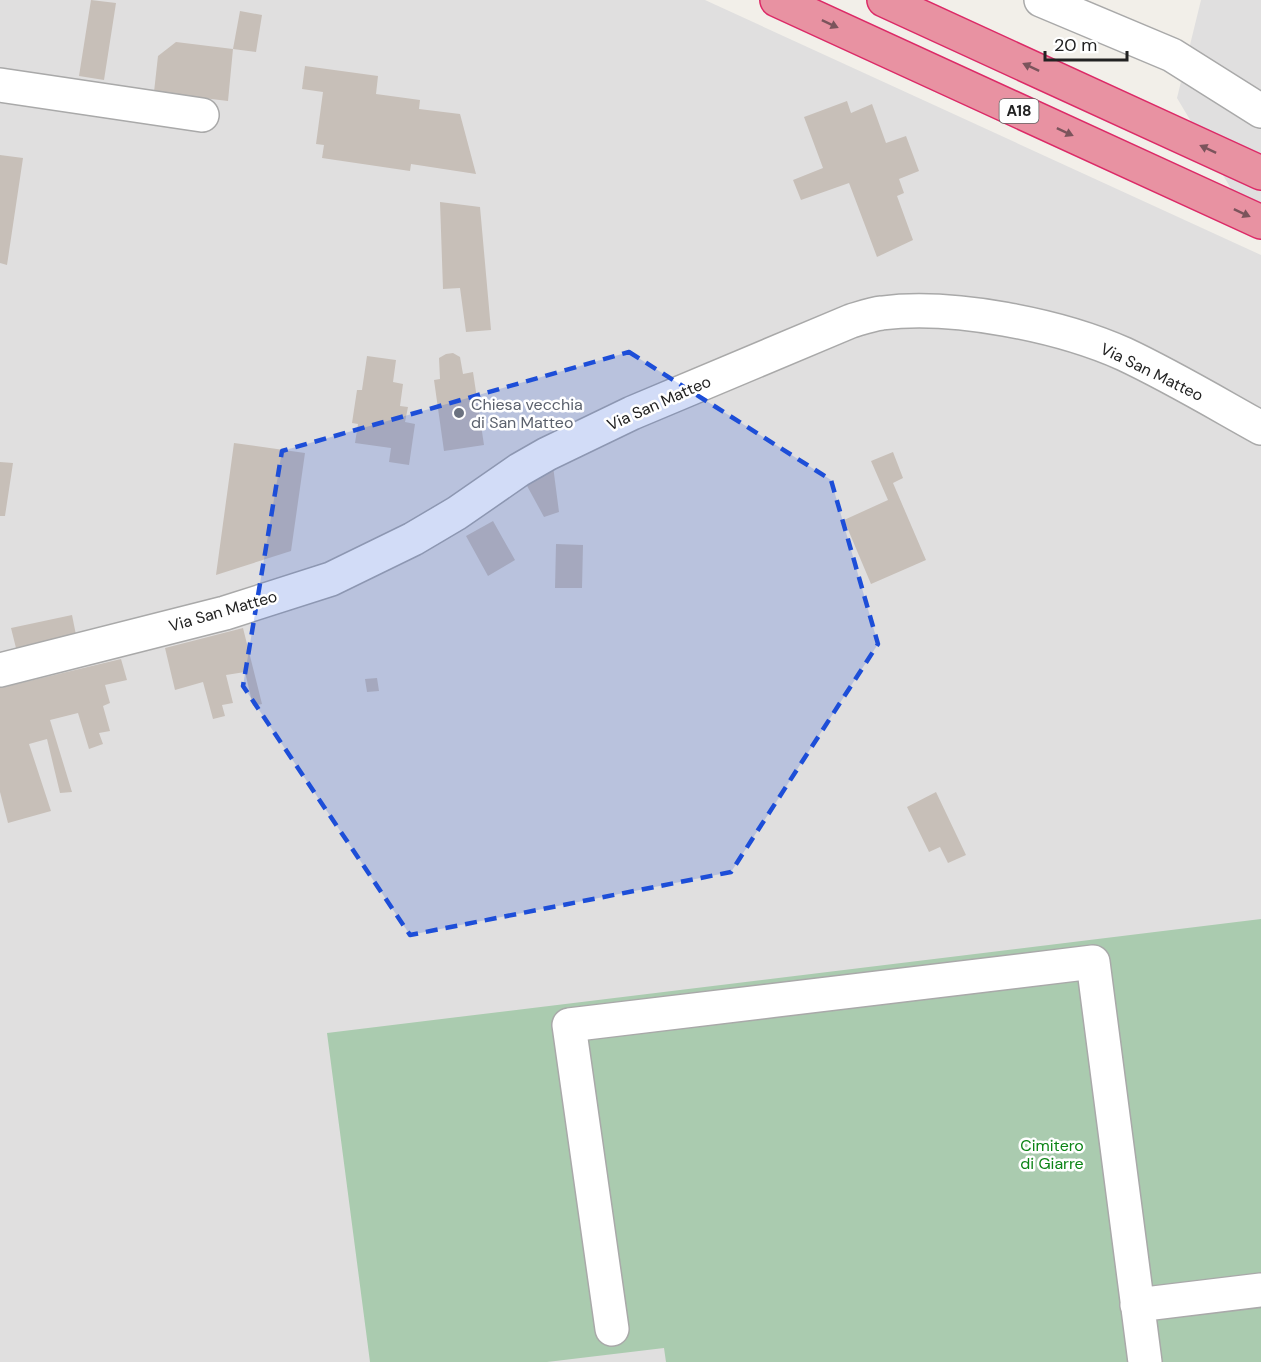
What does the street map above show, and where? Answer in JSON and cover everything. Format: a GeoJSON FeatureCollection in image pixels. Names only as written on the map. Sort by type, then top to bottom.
{"type":"FeatureCollection","features":[{"type":"Feature","properties":{"kind":"highway","name":"A18"},"geometry":{"type":"LineString","coordinates":[[777,0],[1261,222]]}},
{"type":"Feature","properties":{"kind":"highway"},"geometry":{"type":"LineString","coordinates":[[884,0],[1261,173]]}},
{"type":"Feature","properties":{"kind":"street"},"geometry":{"type":"LineString","coordinates":[[1041,0],[1172,56],[1261,111]]}},
{"type":"Feature","properties":{"kind":"street"},"geometry":{"type":"LineString","coordinates":[[0,85],[202,115]]}},
{"type":"Feature","properties":{"kind":"street","name":"Via San Matteo"},"geometry":{"type":"LineString","coordinates":[[0,670],[225,613],[331,579],[412,539],[457,513],[519,470],[547,454],[643,408],[851,321],[879,313],[904,311],[960,313],[1027,324],[1079,338],[1122,354],[1261,428]]}},
{"type":"Feature","properties":{"kind":"street"},"geometry":{"type":"LineString","coordinates":[[612,1329],[569,1025],[1093,962],[1144,1362]]}},
{"type":"Feature","properties":{"kind":"street"},"geometry":{"type":"LineString","coordinates":[[1137,1305],[1261,1290]]}},
{"type":"Feature","properties":{"kind":"highlighted area"},"geometry":{"type":"Polygon","coordinates":[[[629,352],[831,480],[878,644],[731,872],[410,935],[243,686],[282,451],[629,352]]]}},
{"type":"Feature","properties":{"kind":"shaded area"},"geometry":{"type":"Polygon","coordinates":[[[0,0],[705,0],[1261,255],[1261,1362],[0,1362],[0,0]]]}},
{"type":"Feature","properties":{"kind":"shaded area"},"geometry":{"type":"Polygon","coordinates":[[[1201,0],[1261,0],[1261,239],[1177,98],[1201,0]]]}},
{"type":"Feature","properties":{"kind":"green space","name":"Cimitero di Giarre"},"geometry":{"type":"Polygon","coordinates":[[[1261,919],[1261,1362],[666,1362],[664,1348],[547,1362],[370,1362],[327,1033],[1261,919]]]}},
{"type":"Feature","properties":{"kind":"building"},"geometry":{"type":"Polygon","coordinates":[[[91,0],[116,3],[104,80],[79,76],[91,0]]]}},
{"type":"Feature","properties":{"kind":"building"},"geometry":{"type":"Polygon","coordinates":[[[240,11],[262,15],[256,52],[233,49],[240,11]]]}},
{"type":"Feature","properties":{"kind":"building"},"geometry":{"type":"Polygon","coordinates":[[[176,42],[233,49],[228,101],[154,92],[158,56],[176,42]]]}},
{"type":"Feature","properties":{"kind":"building"},"geometry":{"type":"Polygon","coordinates":[[[305,66],[378,76],[376,94],[420,100],[419,109],[460,114],[476,174],[411,164],[410,171],[322,158],[324,145],[316,144],[323,92],[302,89],[305,66]]]}},
{"type":"Feature","properties":{"kind":"building"},"geometry":{"type":"Polygon","coordinates":[[[847,101],[851,113],[872,104],[886,143],[906,136],[919,171],[899,179],[904,193],[897,196],[913,240],[877,257],[849,183],[801,200],[793,180],[823,168],[804,117],[847,101]]]}},
{"type":"Feature","properties":{"kind":"building"},"geometry":{"type":"Polygon","coordinates":[[[0,155],[23,158],[7,265],[0,263],[0,155]]]}},
{"type":"Feature","properties":{"kind":"building"},"geometry":{"type":"Polygon","coordinates":[[[440,202],[480,207],[491,330],[466,332],[460,288],[443,289],[440,202]]]}},
{"type":"Feature","properties":{"kind":"building","name":"Chiesa vecchia di San Matteo"},"geometry":{"type":"Polygon","coordinates":[[[453,353],[460,357],[463,374],[473,372],[484,445],[444,451],[434,380],[440,379],[439,358],[453,353]]]}},
{"type":"Feature","properties":{"kind":"building"},"geometry":{"type":"Polygon","coordinates":[[[367,356],[396,360],[393,382],[403,384],[400,406],[408,407],[405,422],[415,424],[409,465],[389,462],[391,448],[355,443],[358,424],[352,423],[357,390],[362,390],[367,356]]]}},
{"type":"Feature","properties":{"kind":"building"},"geometry":{"type":"Polygon","coordinates":[[[234,443],[305,453],[291,551],[216,575],[234,443]]]}},
{"type":"Feature","properties":{"kind":"building"},"geometry":{"type":"Polygon","coordinates":[[[893,452],[903,478],[893,483],[926,560],[871,584],[844,520],[888,500],[871,461],[893,452]]]}},
{"type":"Feature","properties":{"kind":"building"},"geometry":{"type":"Polygon","coordinates":[[[0,462],[13,463],[5,516],[0,516],[0,462]]]}},
{"type":"Feature","properties":{"kind":"building"},"geometry":{"type":"Polygon","coordinates":[[[553,466],[559,512],[544,517],[526,484],[553,466]]]}},
{"type":"Feature","properties":{"kind":"building"},"geometry":{"type":"Polygon","coordinates":[[[493,521],[515,560],[488,576],[466,536],[493,521]]]}},
{"type":"Feature","properties":{"kind":"building"},"geometry":{"type":"Polygon","coordinates":[[[556,544],[583,545],[582,588],[555,588],[556,544]]]}},
{"type":"Feature","properties":{"kind":"building"},"geometry":{"type":"Polygon","coordinates":[[[72,615],[76,635],[16,648],[11,628],[72,615]]]}},
{"type":"Feature","properties":{"kind":"building"},"geometry":{"type":"Polygon","coordinates":[[[243,628],[262,704],[253,706],[245,672],[226,675],[233,703],[222,705],[225,716],[213,719],[203,682],[175,690],[165,648],[243,628]]]}},
{"type":"Feature","properties":{"kind":"building"},"geometry":{"type":"Polygon","coordinates":[[[121,659],[127,680],[105,685],[110,703],[103,706],[110,731],[99,733],[103,744],[89,749],[78,713],[50,720],[72,792],[60,793],[47,739],[29,744],[51,811],[8,823],[0,792],[0,688],[121,659]]]}},
{"type":"Feature","properties":{"kind":"building"},"geometry":{"type":"Polygon","coordinates":[[[377,678],[379,691],[367,692],[365,679],[377,678]]]}},
{"type":"Feature","properties":{"kind":"building"},"geometry":{"type":"Polygon","coordinates":[[[936,792],[966,855],[948,863],[940,847],[929,852],[907,807],[936,792]]]}},
{"type":"Feature","properties":{"kind":"place","name":"Chiesa vecchia di San Matteo"},"geometry":{"type":"Point","coordinates":[459,413]}}]}
